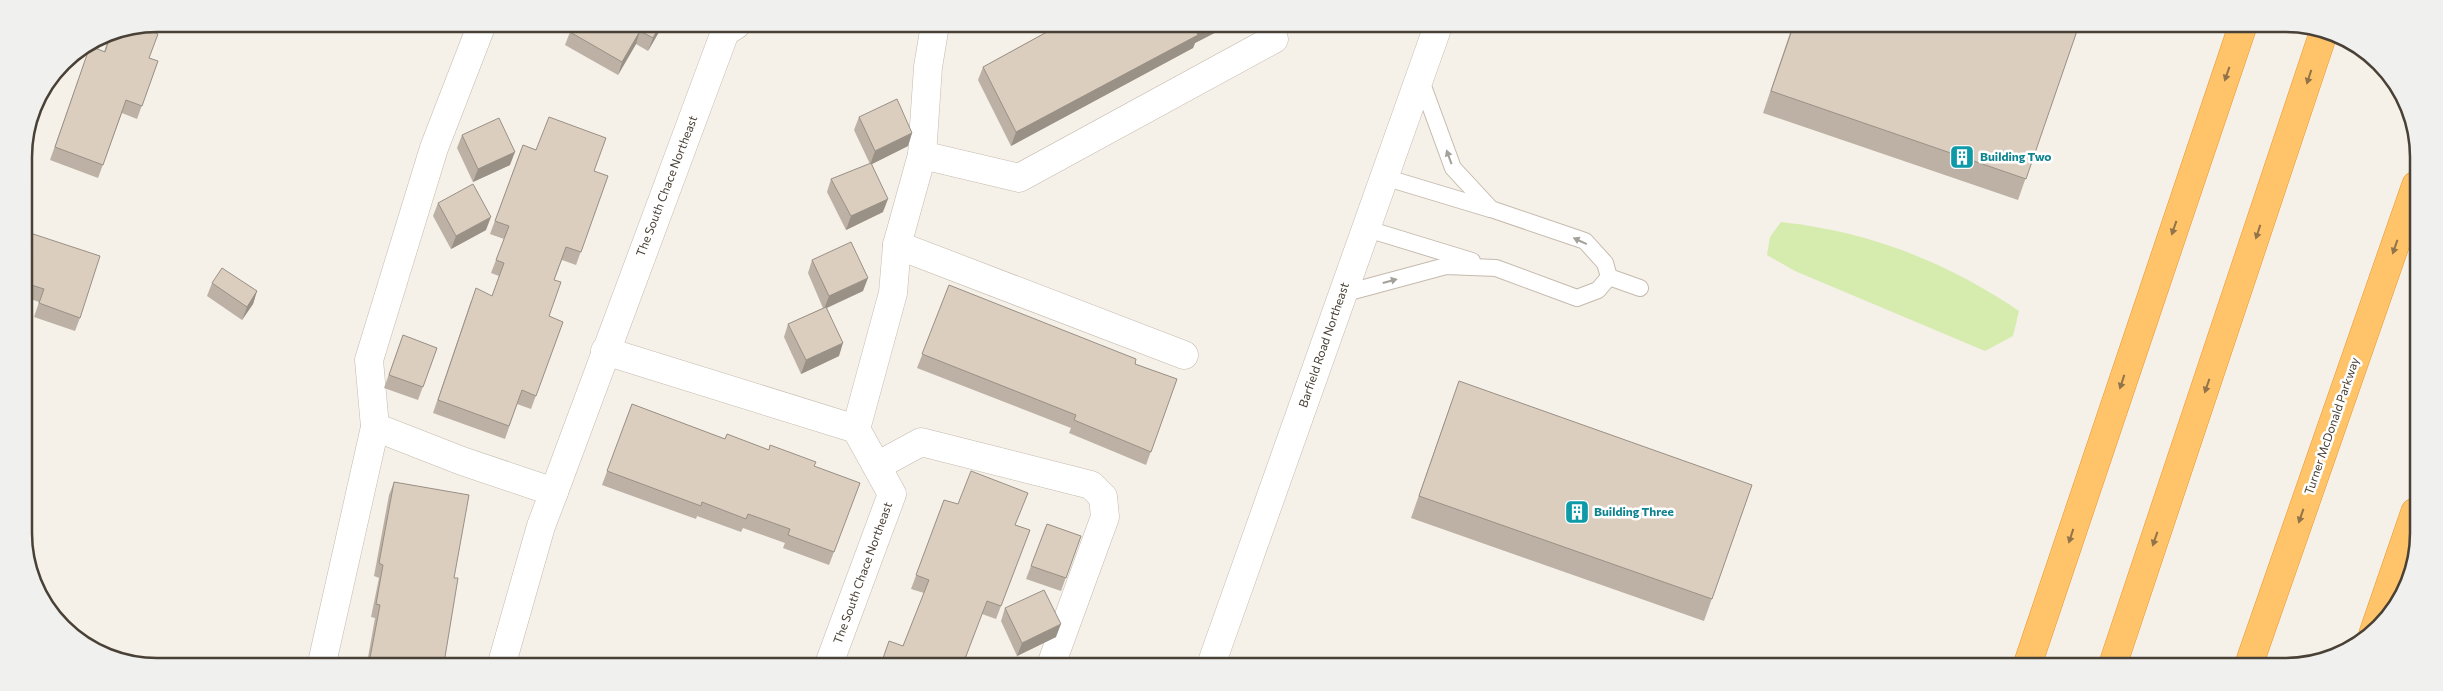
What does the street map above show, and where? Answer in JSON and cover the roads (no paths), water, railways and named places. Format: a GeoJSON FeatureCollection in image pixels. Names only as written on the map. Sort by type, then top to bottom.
{"type":"FeatureCollection","features":[{"type":"Feature","properties":{"kind":"highway"},"geometry":{"type":"LineString","coordinates":[[2031,658],[2240,33]]}},
{"type":"Feature","properties":{"kind":"highway"},"geometry":{"type":"LineString","coordinates":[[2115,658],[2322,38]]}},
{"type":"Feature","properties":{"kind":"highway","name":"Turner McDonald Parkway"},"geometry":{"type":"LineString","coordinates":[[2251,658],[2410,201]]}},
{"type":"Feature","properties":{"kind":"highway"},"geometry":{"type":"LineString","coordinates":[[2379,616],[2410,527]]}},
{"type":"Feature","properties":{"kind":"street"},"geometry":{"type":"LineString","coordinates":[[323,658],[375,427],[369,360],[434,148],[479,33]]}},
{"type":"Feature","properties":{"kind":"street","name":"The South Chace Northeast"},"geometry":{"type":"LineString","coordinates":[[504,658],[541,526],[725,33]]}},
{"type":"Feature","properties":{"kind":"street"},"geometry":{"type":"LineString","coordinates":[[605,351],[856,429],[893,293],[897,245],[922,155],[928,67],[934,33]]}},
{"type":"Feature","properties":{"kind":"street","name":"Barfield Road Northeast"},"geometry":{"type":"LineString","coordinates":[[1213,658],[1364,228],[1435,33]]}},
{"type":"Feature","properties":{"kind":"street"},"geometry":{"type":"LineString","coordinates":[[922,155],[1019,178],[1274,38]]}},
{"type":"Feature","properties":{"kind":"street"},"geometry":{"type":"LineString","coordinates":[[897,245],[1184,354]]}},
{"type":"Feature","properties":{"kind":"street"},"geometry":{"type":"LineString","coordinates":[[375,427],[462,461],[554,492]]}},
{"type":"Feature","properties":{"kind":"street","name":"The South Chace Northeast"},"geometry":{"type":"LineString","coordinates":[[832,658],[892,494],[856,429]]}},
{"type":"Feature","properties":{"kind":"street"},"geometry":{"type":"LineString","coordinates":[[876,466],[922,442],[1091,486],[1103,497],[1105,517],[1053,658]]}},
{"type":"Feature","properties":{"kind":"lane"},"geometry":{"type":"LineString","coordinates":[[1420,76],[1453,168],[1491,209],[1585,241],[1605,263],[1609,277]]}},
{"type":"Feature","properties":{"kind":"lane"},"geometry":{"type":"LineString","coordinates":[[1384,177],[1502,213]]}},
{"type":"Feature","properties":{"kind":"lane"},"geometry":{"type":"LineString","coordinates":[[1364,228],[1496,268],[1577,298],[1598,290],[1609,277]]}},
{"type":"Feature","properties":{"kind":"lane"},"geometry":{"type":"LineString","coordinates":[[1342,294],[1446,266],[1496,268]]}},
{"type":"Feature","properties":{"kind":"lane"},"geometry":{"type":"LineString","coordinates":[[1609,277],[1640,288]]}},
{"type":"Feature","properties":{"kind":"place","name":"Building Two"},"geometry":{"type":"Point","coordinates":[1962,157]}},
{"type":"Feature","properties":{"kind":"place","name":"Building Three"},"geometry":{"type":"Point","coordinates":[1577,512]}}]}
